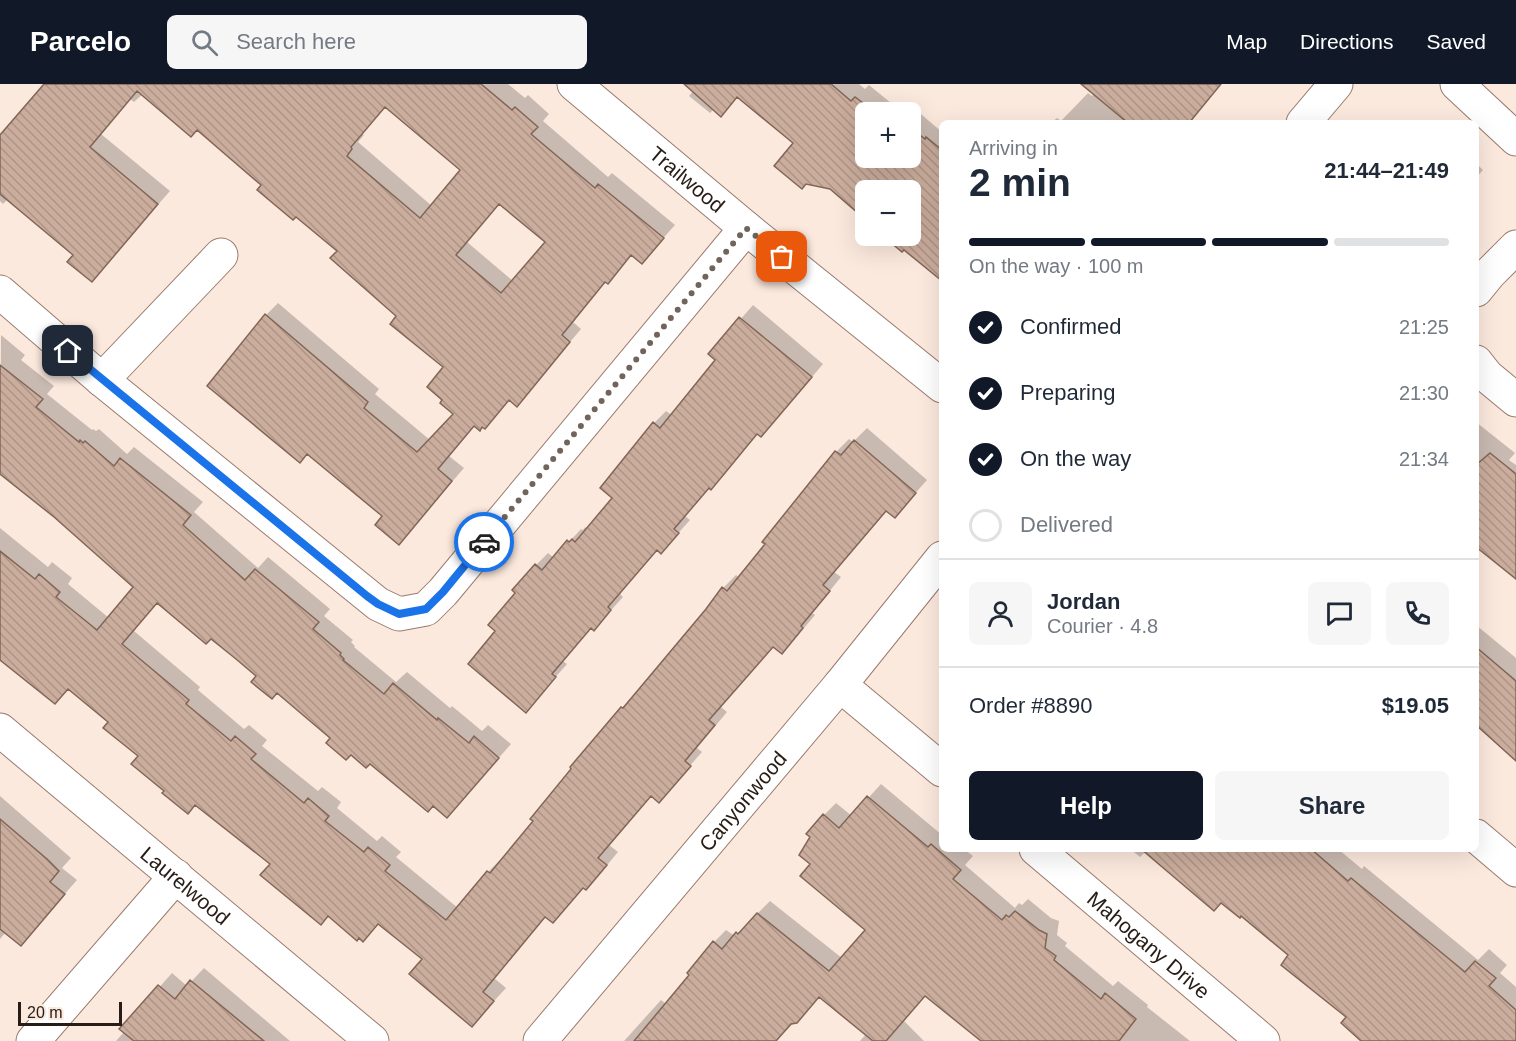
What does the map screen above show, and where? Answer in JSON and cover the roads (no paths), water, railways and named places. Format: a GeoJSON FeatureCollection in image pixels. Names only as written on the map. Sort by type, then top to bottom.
{"type":"FeatureCollection","features":[{"type":"Feature","properties":{"kind":"street","name":"Trailwood"},"geometry":{"type":"LineString","coordinates":[[574,84],[746,228],[939,384]]}},
{"type":"Feature","properties":{"kind":"street"},"geometry":{"type":"LineString","coordinates":[[1306,120],[1336,84]]}},
{"type":"Feature","properties":{"kind":"street"},"geometry":{"type":"LineString","coordinates":[[1457,84],[1516,139]]}},
{"type":"Feature","properties":{"kind":"street"},"geometry":{"type":"LineString","coordinates":[[0,292],[102,380],[378,604],[399,614],[426,609],[443,592],[746,228]]}},
{"type":"Feature","properties":{"kind":"street"},"geometry":{"type":"LineString","coordinates":[[1479,286],[1516,247]]}},
{"type":"Feature","properties":{"kind":"street"},"geometry":{"type":"LineString","coordinates":[[102,380],[221,255]]}},
{"type":"Feature","properties":{"kind":"street"},"geometry":{"type":"LineString","coordinates":[[1479,366],[1487,376],[1516,400]]}},
{"type":"Feature","properties":{"kind":"street","name":"Canyonwood"},"geometry":{"type":"LineString","coordinates":[[540,1041],[840,685],[939,562]]}},
{"type":"Feature","properties":{"kind":"street"},"geometry":{"type":"LineString","coordinates":[[840,685],[939,768]]}},
{"type":"Feature","properties":{"kind":"street","name":"Laurelwood"},"geometry":{"type":"LineString","coordinates":[[0,730],[372,1041]]}},
{"type":"Feature","properties":{"kind":"street"},"geometry":{"type":"LineString","coordinates":[[1479,839],[1516,870]]}},
{"type":"Feature","properties":{"kind":"street","name":"Mahogany Drive"},"geometry":{"type":"LineString","coordinates":[[1040,852],[1263,1041]]}},
{"type":"Feature","properties":{"kind":"street"},"geometry":{"type":"LineString","coordinates":[[33,1041],[176,876]]}}]}
